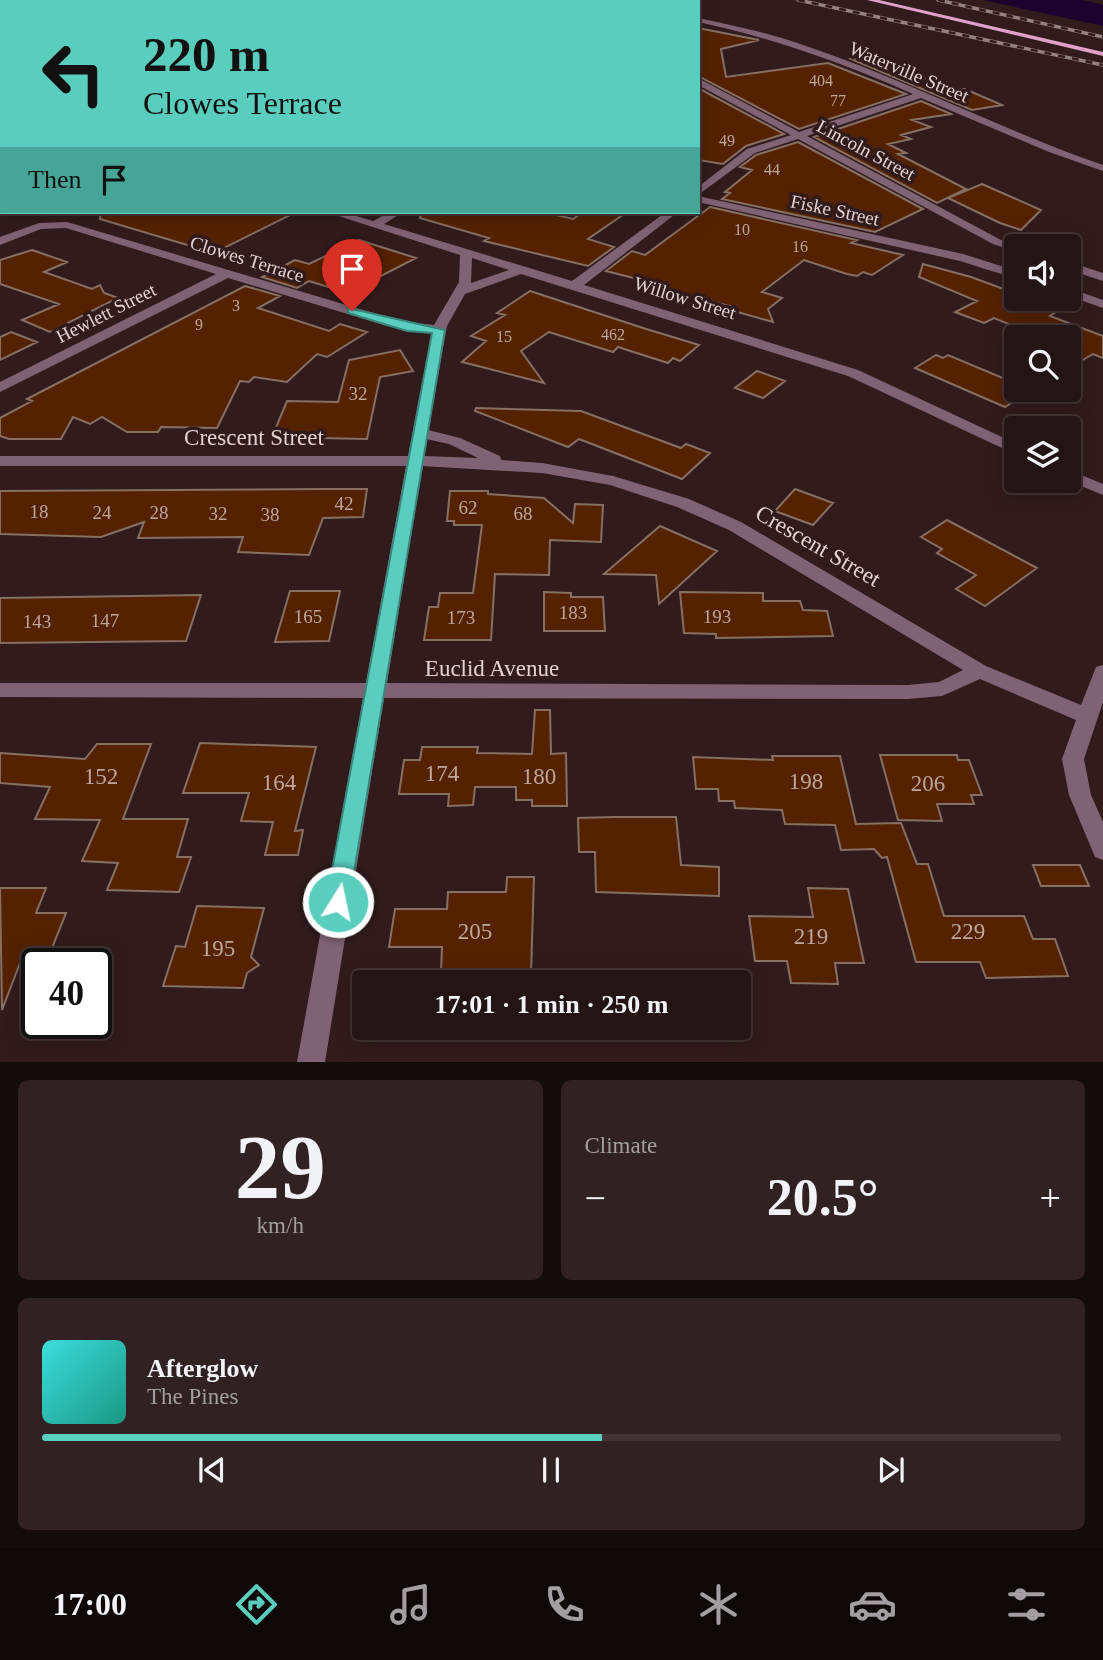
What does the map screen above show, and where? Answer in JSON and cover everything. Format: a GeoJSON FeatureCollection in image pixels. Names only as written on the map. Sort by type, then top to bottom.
{"type":"FeatureCollection","features":[{"type":"Feature","properties":{"kind":"main road"},"geometry":{"type":"LineString","coordinates":[[870,0],[1103,54]]}},
{"type":"Feature","properties":{"kind":"street","name":"Waterville Street"},"geometry":{"type":"LineString","coordinates":[[700,20],[788,40],[1023,140],[1103,168]]}},
{"type":"Feature","properties":{"kind":"street","name":"Lincoln Street"},"geometry":{"type":"LineString","coordinates":[[700,82],[1004,244]]}},
{"type":"Feature","properties":{"kind":"street"},"geometry":{"type":"LineString","coordinates":[[700,91],[713,89]]}},
{"type":"Feature","properties":{"kind":"street"},"geometry":{"type":"LineString","coordinates":[[700,190],[751,151],[920,95]]}},
{"type":"Feature","properties":{"kind":"street","name":"Fiske Street"},"geometry":{"type":"LineString","coordinates":[[700,199],[962,258],[1004,271]]}},
{"type":"Feature","properties":{"kind":"street","name":"Willow Street"},"geometry":{"type":"LineString","coordinates":[[338,214],[811,358],[853,373],[1004,444]]}},
{"type":"Feature","properties":{"kind":"street"},"geometry":{"type":"LineString","coordinates":[[374,225],[394,214]]}},
{"type":"Feature","properties":{"kind":"street"},"geometry":{"type":"LineString","coordinates":[[574,286],[670,214]]}},
{"type":"Feature","properties":{"kind":"street","name":"Clowes Terrace"},"geometry":{"type":"LineString","coordinates":[[0,241],[44,225],[73,227],[399,325],[439,330]]}},
{"type":"Feature","properties":{"kind":"street"},"geometry":{"type":"LineString","coordinates":[[962,258],[997,242]]}},
{"type":"Feature","properties":{"kind":"street"},"geometry":{"type":"LineString","coordinates":[[311,1062],[439,330],[466,278],[466,253]]}},
{"type":"Feature","properties":{"kind":"street"},"geometry":{"type":"LineString","coordinates":[[461,291],[520,270]]}},
{"type":"Feature","properties":{"kind":"street"},"geometry":{"type":"LineString","coordinates":[[1081,270],[1103,278]]}},
{"type":"Feature","properties":{"kind":"street","name":"Hewlett Street"},"geometry":{"type":"LineString","coordinates":[[0,388],[228,273]]}},
{"type":"Feature","properties":{"kind":"street"},"geometry":{"type":"LineString","coordinates":[[1081,296],[1102,302]]}},
{"type":"Feature","properties":{"kind":"street","name":"Crescent Street"},"geometry":{"type":"LineString","coordinates":[[420,433],[454,441],[507,464]]}},
{"type":"Feature","properties":{"kind":"street","name":"Crescent Street"},"geometry":{"type":"LineString","coordinates":[[0,461],[415,461],[507,464],[613,481],[701,510],[772,545],[979,671],[1088,716]]}},
{"type":"Feature","properties":{"kind":"street"},"geometry":{"type":"LineString","coordinates":[[1081,481],[1103,491]]}},
{"type":"Feature","properties":{"kind":"street","name":"Euclid Avenue"},"geometry":{"type":"LineString","coordinates":[[0,690],[908,692],[942,689],[979,671]]}},
{"type":"Feature","properties":{"kind":"street"},"geometry":{"type":"LineString","coordinates":[[1103,672],[1076,743],[1074,771],[1086,812],[1103,850]]}},
{"type":"Feature","properties":{"kind":"shaded area"},"geometry":{"type":"Polygon","coordinates":[[[983,0],[1083,0],[1103,5],[1103,26],[983,0]]]}},
{"type":"Feature","properties":{"kind":"building"},"geometry":{"type":"Polygon","coordinates":[[[700,28],[759,40],[721,49],[726,77],[828,63],[906,94],[799,129],[700,77],[700,28]]]}},
{"type":"Feature","properties":{"kind":"building"},"geometry":{"type":"Polygon","coordinates":[[[872,56],[950,89],[965,89],[1002,105],[972,110],[851,59],[872,56]]]}},
{"type":"Feature","properties":{"kind":"building"},"geometry":{"type":"Polygon","coordinates":[[[700,89],[784,134],[746,146],[723,164],[700,160],[700,89]]]}},
{"type":"Feature","properties":{"kind":"building"},"geometry":{"type":"Polygon","coordinates":[[[921,101],[951,114],[912,120],[931,127],[901,135],[911,139],[888,144],[906,153],[898,154],[966,189],[937,203],[814,137],[921,101]]]}},
{"type":"Feature","properties":{"kind":"building"},"geometry":{"type":"Polygon","coordinates":[[[798,142],[923,209],[875,232],[722,199],[730,193],[725,192],[752,170],[740,167],[756,155],[798,142]]]}},
{"type":"Feature","properties":{"kind":"building"},"geometry":{"type":"Polygon","coordinates":[[[982,184],[1041,210],[1021,230],[948,198],[982,184]]]}},
{"type":"Feature","properties":{"kind":"building"},"geometry":{"type":"Polygon","coordinates":[[[710,207],[857,240],[851,243],[903,255],[872,275],[863,272],[857,276],[804,260],[762,292],[782,298],[768,309],[773,322],[727,309],[730,306],[652,287],[657,284],[606,271],[632,251],[645,255],[710,207]]]}},
{"type":"Feature","properties":{"kind":"building"},"geometry":{"type":"Polygon","coordinates":[[[101,214],[292,214],[214,253],[100,219],[101,214]]]}},
{"type":"Feature","properties":{"kind":"building"},"geometry":{"type":"Polygon","coordinates":[[[421,214],[552,214],[573,219],[580,214],[624,214],[588,239],[614,247],[588,266],[484,241],[489,238],[420,218],[421,214]]]}},
{"type":"Feature","properties":{"kind":"building"},"geometry":{"type":"Polygon","coordinates":[[[359,240],[416,258],[348,293],[309,281],[297,288],[262,277],[295,260],[309,264],[359,240]]]}},
{"type":"Feature","properties":{"kind":"building"},"geometry":{"type":"Polygon","coordinates":[[[32,250],[67,262],[44,272],[92,289],[100,285],[104,293],[118,298],[50,332],[22,320],[59,304],[0,284],[0,260],[32,250]]]}},
{"type":"Feature","properties":{"kind":"building"},"geometry":{"type":"Polygon","coordinates":[[[923,264],[971,277],[1004,289],[1004,311],[1058,311],[1050,316],[1074,325],[1011,325],[994,318],[984,323],[955,312],[977,301],[919,277],[923,264]]]}},
{"type":"Feature","properties":{"kind":"building"},"geometry":{"type":"Polygon","coordinates":[[[245,286],[280,296],[258,308],[329,331],[340,324],[367,332],[327,357],[317,354],[287,382],[254,377],[249,382],[240,381],[217,428],[161,427],[158,432],[127,432],[102,417],[90,424],[73,417],[61,439],[9,439],[0,436],[0,418],[32,401],[27,399],[245,286]]]}},
{"type":"Feature","properties":{"kind":"building"},"geometry":{"type":"Polygon","coordinates":[[[530,291],[699,345],[680,361],[673,358],[668,363],[618,347],[613,352],[549,332],[521,351],[544,383],[462,362],[486,341],[471,336],[505,315],[497,313],[530,291]]]}},
{"type":"Feature","properties":{"kind":"building"},"geometry":{"type":"Polygon","coordinates":[[[1081,328],[1103,336],[1103,358],[1093,354],[1081,361],[1081,328]]]}},
{"type":"Feature","properties":{"kind":"building"},"geometry":{"type":"Polygon","coordinates":[[[11,332],[37,342],[0,360],[0,337],[11,332]]]}},
{"type":"Feature","properties":{"kind":"building"},"geometry":{"type":"Polygon","coordinates":[[[400,350],[413,371],[380,377],[367,439],[272,437],[287,401],[338,402],[349,360],[400,350]]]}},
{"type":"Feature","properties":{"kind":"building"},"geometry":{"type":"Polygon","coordinates":[[[936,355],[943,358],[948,355],[1004,379],[1004,402],[1013,402],[1005,407],[915,368],[936,355]]]}},
{"type":"Feature","properties":{"kind":"building"},"geometry":{"type":"Polygon","coordinates":[[[757,371],[785,381],[763,398],[735,388],[757,371]]]}},
{"type":"Feature","properties":{"kind":"building"},"geometry":{"type":"Polygon","coordinates":[[[476,408],[581,411],[681,448],[686,444],[710,453],[682,479],[579,439],[568,447],[475,411],[476,408]]]}},
{"type":"Feature","properties":{"kind":"building"},"geometry":{"type":"Polygon","coordinates":[[[367,489],[363,517],[323,518],[309,555],[238,552],[243,537],[138,538],[144,522],[101,537],[0,534],[0,491],[367,489]]]}},
{"type":"Feature","properties":{"kind":"building"},"geometry":{"type":"Polygon","coordinates":[[[795,489],[833,503],[813,525],[775,511],[795,489]]]}},
{"type":"Feature","properties":{"kind":"building"},"geometry":{"type":"Polygon","coordinates":[[[450,491],[488,491],[488,494],[544,498],[573,523],[575,504],[603,505],[601,542],[550,540],[549,575],[495,574],[491,640],[424,640],[429,607],[438,607],[440,593],[473,593],[482,525],[454,525],[454,521],[447,521],[450,491]]]}},
{"type":"Feature","properties":{"kind":"building"},"geometry":{"type":"Polygon","coordinates":[[[947,520],[1037,568],[985,606],[956,589],[976,575],[937,553],[942,549],[921,537],[947,520]]]}},
{"type":"Feature","properties":{"kind":"building"},"geometry":{"type":"Polygon","coordinates":[[[660,526],[717,551],[659,604],[656,575],[604,574],[660,526]]]}},
{"type":"Feature","properties":{"kind":"building"},"geometry":{"type":"Polygon","coordinates":[[[290,591],[340,591],[329,641],[275,642],[290,591]]]}},
{"type":"Feature","properties":{"kind":"building"},"geometry":{"type":"Polygon","coordinates":[[[544,592],[571,593],[571,597],[603,597],[605,631],[544,631],[544,592]]]}},
{"type":"Feature","properties":{"kind":"building"},"geometry":{"type":"Polygon","coordinates":[[[680,592],[763,593],[763,601],[800,601],[803,610],[827,611],[833,636],[716,638],[716,634],[684,633],[680,592]]]}},
{"type":"Feature","properties":{"kind":"building"},"geometry":{"type":"Polygon","coordinates":[[[201,595],[186,641],[0,643],[0,598],[201,595]]]}},
{"type":"Feature","properties":{"kind":"building"},"geometry":{"type":"Polygon","coordinates":[[[535,710],[550,710],[551,754],[566,753],[567,806],[532,806],[532,800],[516,800],[516,787],[475,787],[473,805],[448,806],[449,794],[399,794],[404,760],[420,760],[422,747],[478,747],[477,753],[532,754],[535,710]]]}},
{"type":"Feature","properties":{"kind":"building"},"geometry":{"type":"Polygon","coordinates":[[[200,743],[316,747],[295,831],[303,830],[298,855],[265,855],[273,822],[241,821],[249,793],[183,793],[200,743]]]}},
{"type":"Feature","properties":{"kind":"building"},"geometry":{"type":"Polygon","coordinates":[[[97,744],[151,744],[123,819],[188,819],[177,857],[191,857],[179,892],[107,890],[118,863],[82,861],[100,820],[35,819],[50,787],[0,783],[0,753],[85,759],[97,744]]]}},
{"type":"Feature","properties":{"kind":"building"},"geometry":{"type":"Polygon","coordinates":[[[880,755],[957,755],[958,760],[969,760],[982,795],[971,795],[974,804],[937,804],[942,821],[898,820],[880,755]]]}},
{"type":"Feature","properties":{"kind":"building"},"geometry":{"type":"Polygon","coordinates":[[[772,756],[840,756],[856,824],[901,823],[917,864],[928,864],[944,916],[1024,916],[1033,939],[1055,939],[1068,976],[986,978],[980,962],[916,962],[887,857],[882,858],[874,849],[841,850],[835,825],[785,824],[782,810],[735,808],[734,801],[719,801],[718,789],[696,789],[693,757],[773,760],[772,756]]]}},
{"type":"Feature","properties":{"kind":"building"},"geometry":{"type":"Polygon","coordinates":[[[676,817],[681,865],[719,867],[719,896],[596,892],[595,852],[579,852],[578,818],[676,817]]]}},
{"type":"Feature","properties":{"kind":"building"},"geometry":{"type":"Polygon","coordinates":[[[1033,865],[1080,865],[1089,886],[1041,886],[1033,865]]]}},
{"type":"Feature","properties":{"kind":"building"},"geometry":{"type":"Polygon","coordinates":[[[507,877],[534,877],[531,970],[441,970],[442,947],[389,947],[395,909],[447,909],[448,892],[506,892],[507,877]]]}},
{"type":"Feature","properties":{"kind":"building"},"geometry":{"type":"Polygon","coordinates":[[[0,888],[46,888],[36,913],[66,913],[52,948],[21,948],[21,963],[2,1010],[0,888]]]}},
{"type":"Feature","properties":{"kind":"building"},"geometry":{"type":"Polygon","coordinates":[[[808,888],[848,889],[864,963],[835,963],[838,984],[791,983],[787,961],[755,961],[749,916],[813,917],[808,888]]]}},
{"type":"Feature","properties":{"kind":"building"},"geometry":{"type":"Polygon","coordinates":[[[197,906],[264,908],[251,957],[259,965],[247,973],[243,988],[163,986],[176,946],[185,947],[197,906]]]}},
{"type":"Feature","properties":{"kind":"railway"},"geometry":{"type":"LineString","coordinates":[[798,0],[1103,65]]}},
{"type":"Feature","properties":{"kind":"railway"},"geometry":{"type":"LineString","coordinates":[[938,0],[1103,37]]}},
{"type":"Feature","properties":{"kind":"route"},"geometry":{"type":"LineString","coordinates":[[338,902],[439,330],[407,327],[352,311]]}}]}
